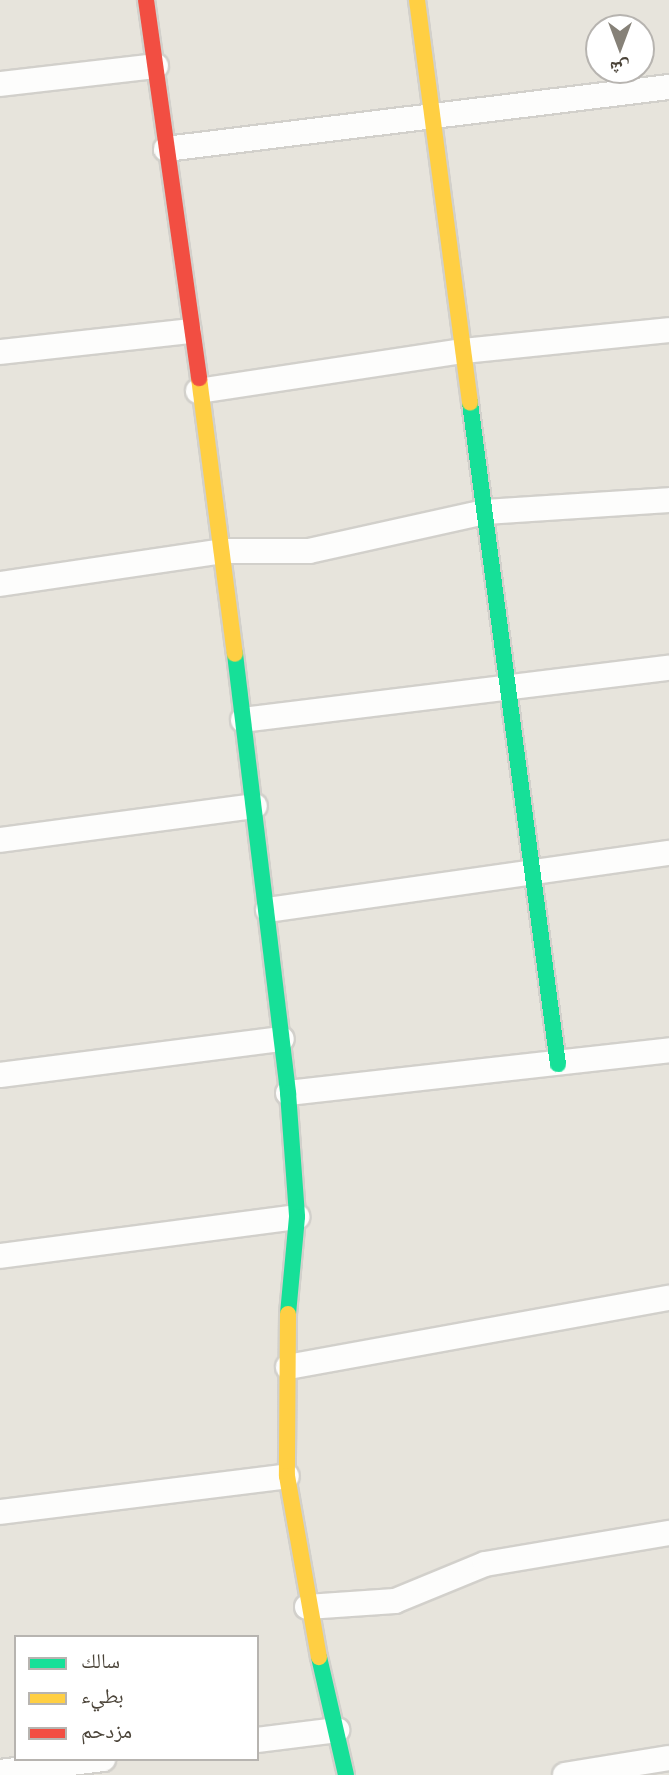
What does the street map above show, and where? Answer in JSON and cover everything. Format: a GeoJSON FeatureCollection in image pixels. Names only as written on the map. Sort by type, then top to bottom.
{"type":"FeatureCollection","features":[{"type":"Feature","properties":{"kind":"street"},"geometry":{"type":"LineString","coordinates":[[146,0],[198,391],[223,551],[288,1093],[298,1217],[288,1367],[287,1476],[307,1607],[346,1775]]}},
{"type":"Feature","properties":{"kind":"street"},"geometry":{"type":"LineString","coordinates":[[417,0],[558,1064]]}},
{"type":"Feature","properties":{"kind":"street"},"geometry":{"type":"LineString","coordinates":[[0,84],[156,66]]}},
{"type":"Feature","properties":{"kind":"street"},"geometry":{"type":"LineString","coordinates":[[166,149],[669,86]]}},
{"type":"Feature","properties":{"kind":"street"},"geometry":{"type":"LineString","coordinates":[[198,391],[463,351],[669,330]]}},
{"type":"Feature","properties":{"kind":"street"},"geometry":{"type":"LineString","coordinates":[[0,352],[190,331]]}},
{"type":"Feature","properties":{"kind":"street"},"geometry":{"type":"LineString","coordinates":[[0,584],[223,551],[309,551],[485,512],[669,500]]}},
{"type":"Feature","properties":{"kind":"street"},"geometry":{"type":"LineString","coordinates":[[243,720],[669,668]]}},
{"type":"Feature","properties":{"kind":"street"},"geometry":{"type":"LineString","coordinates":[[0,841],[255,806]]}},
{"type":"Feature","properties":{"kind":"street"},"geometry":{"type":"LineString","coordinates":[[268,911],[669,853]]}},
{"type":"Feature","properties":{"kind":"street"},"geometry":{"type":"LineString","coordinates":[[0,1075],[282,1039]]}},
{"type":"Feature","properties":{"kind":"street"},"geometry":{"type":"LineString","coordinates":[[288,1093],[669,1050]]}},
{"type":"Feature","properties":{"kind":"street"},"geometry":{"type":"LineString","coordinates":[[0,1256],[298,1217]]}},
{"type":"Feature","properties":{"kind":"street"},"geometry":{"type":"LineString","coordinates":[[288,1367],[669,1298]]}},
{"type":"Feature","properties":{"kind":"street"},"geometry":{"type":"LineString","coordinates":[[0,1511],[287,1476]]}},
{"type":"Feature","properties":{"kind":"street"},"geometry":{"type":"LineString","coordinates":[[307,1607],[395,1601],[485,1564],[669,1532]]}},
{"type":"Feature","properties":{"kind":"street"},"geometry":{"type":"LineString","coordinates":[[259,1740],[337,1730]]}},
{"type":"Feature","properties":{"kind":"street"},"geometry":{"type":"LineString","coordinates":[[565,1775],[669,1758]]}},
{"type":"Feature","properties":{"kind":"street"},"geometry":{"type":"LineString","coordinates":[[0,1772],[60,1770],[95,1761]]}},
{"type":"Feature","properties":{"kind":"shaded area"},"geometry":{"type":"Polygon","coordinates":[[[0,0],[669,0],[669,1775],[0,1775],[0,0]]]}},
{"type":"Feature","properties":{"kind":"traffic: fast"},"geometry":{"type":"LineString","coordinates":[[470,403],[558,1064]]}},
{"type":"Feature","properties":{"kind":"traffic: fast"},"geometry":{"type":"LineString","coordinates":[[235,654],[288,1093],[297,1217],[288,1314]]}},
{"type":"Feature","properties":{"kind":"traffic: fast"},"geometry":{"type":"LineString","coordinates":[[319,1657],[346,1775]]}},
{"type":"Feature","properties":{"kind":"traffic: slow"},"geometry":{"type":"LineString","coordinates":[[417,0],[470,403]]}},
{"type":"Feature","properties":{"kind":"traffic: slow"},"geometry":{"type":"LineString","coordinates":[[199,378],[235,654]]}},
{"type":"Feature","properties":{"kind":"traffic: slow"},"geometry":{"type":"LineString","coordinates":[[288,1314],[287,1476],[319,1657]]}},
{"type":"Feature","properties":{"kind":"traffic: jam"},"geometry":{"type":"LineString","coordinates":[[146,0],[199,378]]}}]}
